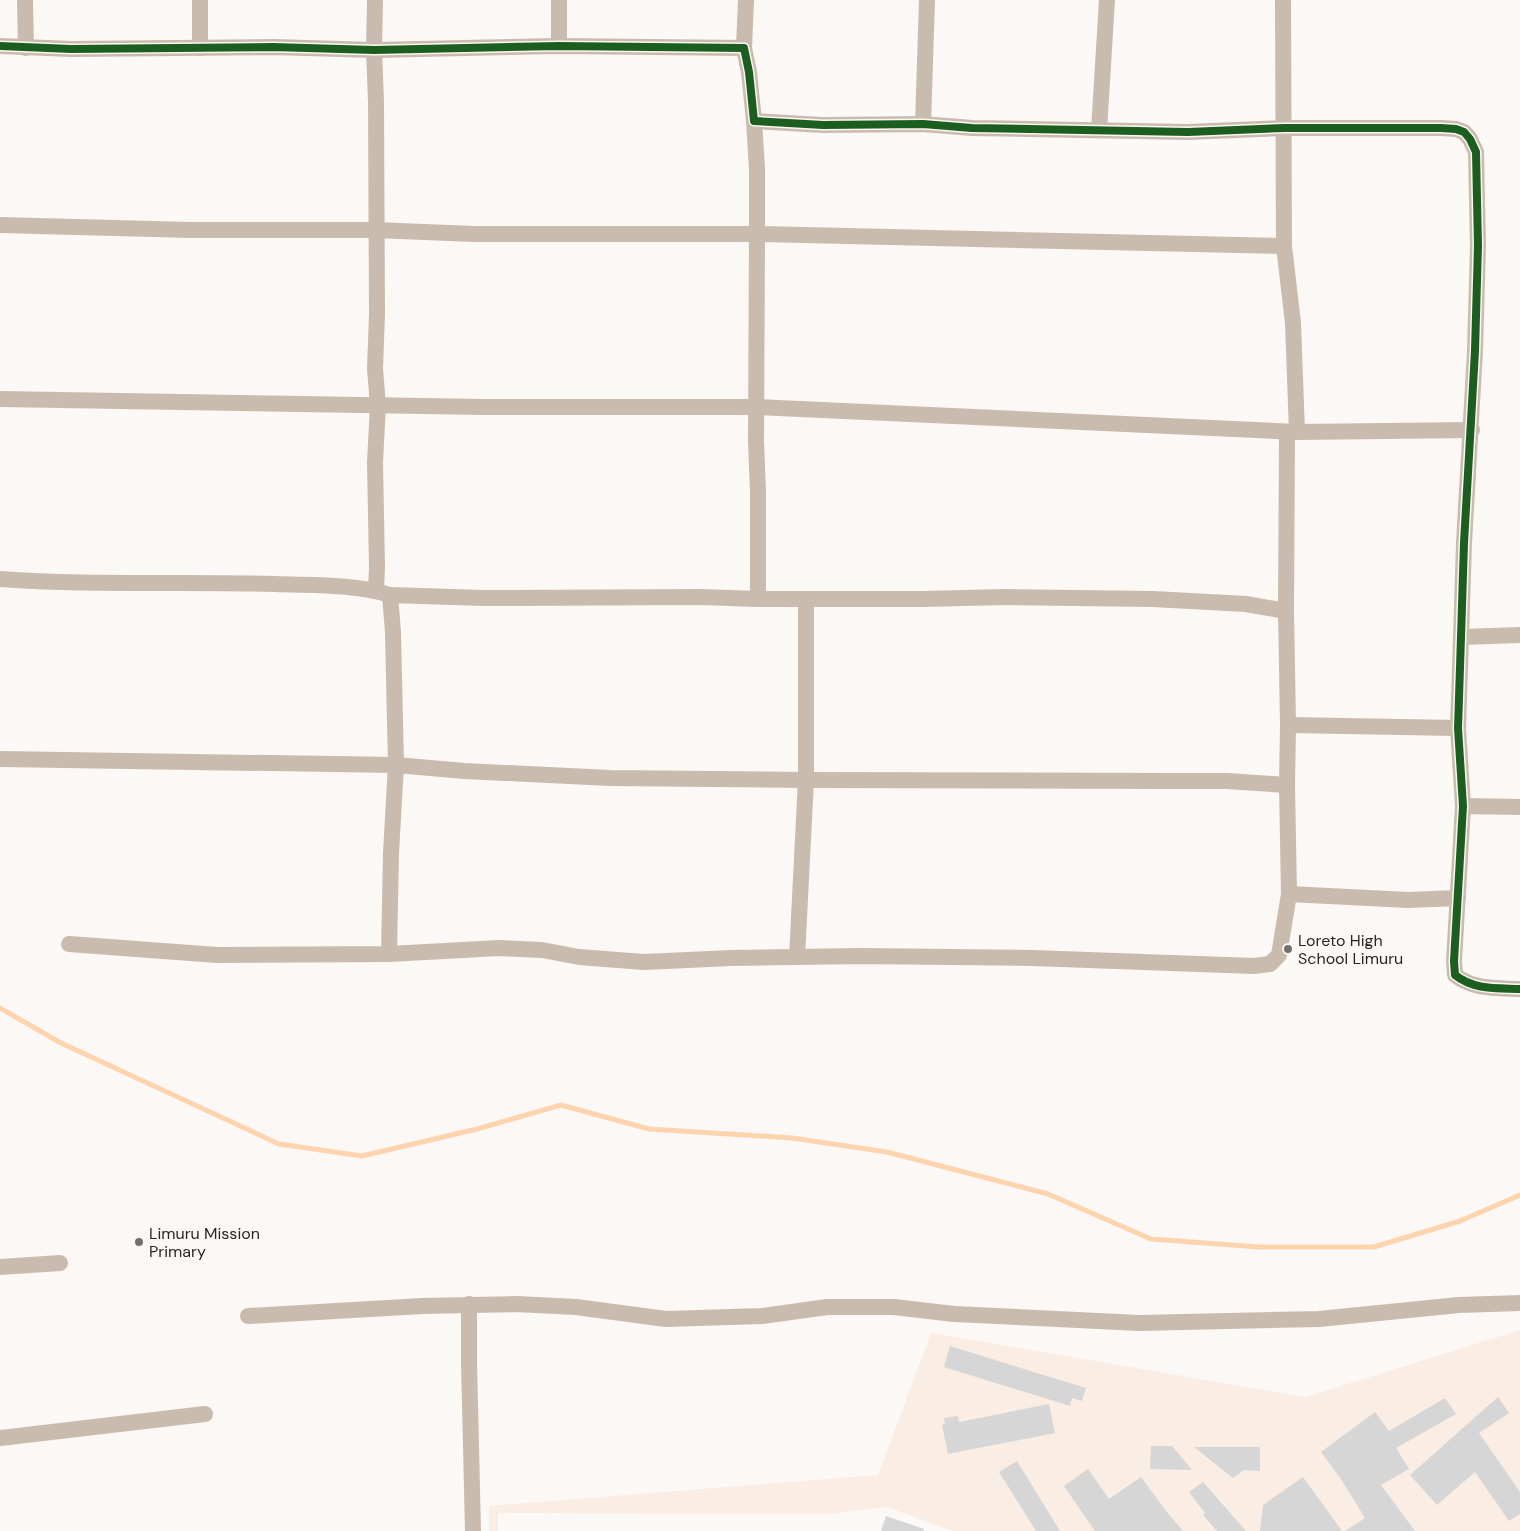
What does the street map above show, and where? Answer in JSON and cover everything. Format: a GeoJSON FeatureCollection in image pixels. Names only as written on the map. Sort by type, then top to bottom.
{"type":"FeatureCollection","features":[{"type":"Feature","properties":{"kind":"street"},"geometry":{"type":"LineString","coordinates":[[25,0],[26,48]]}},
{"type":"Feature","properties":{"kind":"street"},"geometry":{"type":"LineString","coordinates":[[200,0],[200,48]]}},
{"type":"Feature","properties":{"kind":"street"},"geometry":{"type":"LineString","coordinates":[[375,0],[377,314],[375,368],[378,404],[375,462],[377,567],[393,632],[396,765],[391,853],[389,954]]}},
{"type":"Feature","properties":{"kind":"street"},"geometry":{"type":"LineString","coordinates":[[559,0],[559,46]]}},
{"type":"Feature","properties":{"kind":"street"},"geometry":{"type":"LineString","coordinates":[[746,0],[744,48],[749,72],[754,121],[756,169],[758,599]]}},
{"type":"Feature","properties":{"kind":"street"},"geometry":{"type":"LineString","coordinates":[[923,124],[927,0]]}},
{"type":"Feature","properties":{"kind":"street"},"geometry":{"type":"LineString","coordinates":[[1099,130],[1107,0]]}},
{"type":"Feature","properties":{"kind":"street"},"geometry":{"type":"LineString","coordinates":[[69,944],[217,955],[389,954],[499,948],[542,950],[579,957],[644,962],[797,957],[1033,958],[1254,966],[1270,964],[1279,955],[1289,894],[1286,611],[1292,432],[1293,323],[1284,246],[1283,0]]}},
{"type":"Feature","properties":{"kind":"street"},"geometry":{"type":"LineString","coordinates":[[0,46],[26,48],[273,47],[374,50],[559,46],[744,48]]}},
{"type":"Feature","properties":{"kind":"street"},"geometry":{"type":"LineString","coordinates":[[754,121],[824,125],[923,124],[972,128],[1188,132],[1284,128],[1448,128],[1464,132],[1470,139],[1476,152],[1478,246],[1472,430],[1464,543],[1458,728],[1462,806],[1454,961],[1455,975],[1464,982],[1479,987],[1520,989]]}},
{"type":"Feature","properties":{"kind":"street"},"geometry":{"type":"LineString","coordinates":[[0,225],[191,230],[376,230],[474,234],[757,234],[1284,246]]}},
{"type":"Feature","properties":{"kind":"street"},"geometry":{"type":"LineString","coordinates":[[0,398],[484,407],[756,407],[1292,432],[1472,430]]}},
{"type":"Feature","properties":{"kind":"street"},"geometry":{"type":"LineString","coordinates":[[0,579],[301,585],[383,593],[484,598],[1152,599],[1246,604],[1286,611]]}},
{"type":"Feature","properties":{"kind":"street"},"geometry":{"type":"LineString","coordinates":[[797,957],[806,780],[806,599]]}},
{"type":"Feature","properties":{"kind":"street"},"geometry":{"type":"LineString","coordinates":[[1461,636],[1520,635]]}},
{"type":"Feature","properties":{"kind":"street"},"geometry":{"type":"LineString","coordinates":[[1288,724],[1458,728]]}},
{"type":"Feature","properties":{"kind":"street"},"geometry":{"type":"LineString","coordinates":[[0,759],[396,765],[464,771],[610,778],[1168,781],[1287,785]]}},
{"type":"Feature","properties":{"kind":"street"},"geometry":{"type":"LineString","coordinates":[[1462,806],[1520,807]]}},
{"type":"Feature","properties":{"kind":"street"},"geometry":{"type":"LineString","coordinates":[[1289,894],[1408,900],[1458,898]]}},
{"type":"Feature","properties":{"kind":"street"},"geometry":{"type":"LineString","coordinates":[[0,1267],[60,1263]]}},
{"type":"Feature","properties":{"kind":"street"},"geometry":{"type":"LineString","coordinates":[[248,1316],[422,1306],[516,1304],[576,1307],[666,1319],[762,1316],[826,1308],[894,1307],[954,1314],[1139,1323],[1320,1319],[1459,1305],[1520,1303]]}},
{"type":"Feature","properties":{"kind":"street"},"geometry":{"type":"LineString","coordinates":[[469,1304],[473,1531]]}},
{"type":"Feature","properties":{"kind":"street"},"geometry":{"type":"LineString","coordinates":[[0,1438],[205,1414]]}},
{"type":"Feature","properties":{"kind":"shaded area"},"geometry":{"type":"Polygon","coordinates":[[[1520,1330],[1520,1531],[953,1531],[887,1507],[830,1514],[498,1513],[498,1531],[489,1531],[489,1506],[878,1475],[931,1333],[1306,1397],[1520,1330]]]}},
{"type":"Feature","properties":{"kind":"building"},"geometry":{"type":"Polygon","coordinates":[[[950,1346],[1086,1388],[1082,1401],[1072,1398],[1070,1406],[944,1367],[950,1346]]]}},
{"type":"Feature","properties":{"kind":"building"},"geometry":{"type":"Polygon","coordinates":[[[1498,1397],[1509,1413],[1479,1433],[1520,1492],[1520,1514],[1509,1521],[1475,1472],[1437,1505],[1410,1475],[1498,1397]]]}},
{"type":"Feature","properties":{"kind":"building"},"geometry":{"type":"Polygon","coordinates":[[[1445,1398],[1456,1414],[1396,1448],[1409,1469],[1381,1485],[1415,1531],[1345,1531],[1365,1518],[1341,1479],[1321,1452],[1375,1412],[1389,1431],[1445,1398]]]}},
{"type":"Feature","properties":{"kind":"building"},"geometry":{"type":"Polygon","coordinates":[[[1049,1404],[1055,1433],[948,1454],[942,1425],[945,1424],[944,1418],[958,1416],[959,1422],[1049,1404]]]}},
{"type":"Feature","properties":{"kind":"building"},"geometry":{"type":"Polygon","coordinates":[[[1151,1446],[1172,1446],[1192,1470],[1150,1469],[1151,1446]]]}},
{"type":"Feature","properties":{"kind":"building"},"geometry":{"type":"Polygon","coordinates":[[[1194,1447],[1260,1447],[1260,1471],[1244,1470],[1233,1478],[1194,1447]]]}},
{"type":"Feature","properties":{"kind":"building"},"geometry":{"type":"Polygon","coordinates":[[[1017,1461],[1060,1531],[1036,1531],[999,1472],[1017,1461]]]}},
{"type":"Feature","properties":{"kind":"building"},"geometry":{"type":"Polygon","coordinates":[[[1088,1469],[1109,1499],[1141,1477],[1183,1531],[1095,1531],[1064,1486],[1088,1469]]]}},
{"type":"Feature","properties":{"kind":"building"},"geometry":{"type":"Polygon","coordinates":[[[1303,1477],[1342,1531],[1260,1531],[1263,1505],[1303,1477]]]}},
{"type":"Feature","properties":{"kind":"building"},"geometry":{"type":"Polygon","coordinates":[[[1203,1482],[1246,1531],[1217,1531],[1203,1515],[1205,1513],[1189,1492],[1203,1482]]]}},
{"type":"Feature","properties":{"kind":"building"},"geometry":{"type":"Polygon","coordinates":[[[886,1516],[924,1529],[924,1531],[881,1531],[886,1516]]]}},
{"type":"Feature","properties":{"kind":"waterway"},"geometry":{"type":"LineString","coordinates":[[0,1008],[61,1043],[279,1144],[362,1156],[477,1129],[561,1105],[649,1129],[792,1138],[887,1152],[1048,1194],[1151,1239],[1259,1247],[1374,1247],[1460,1221],[1520,1195]]}},
{"type":"Feature","properties":{"kind":"cycle path"},"geometry":{"type":"LineString","coordinates":[[0,46],[71,49],[273,47],[374,50],[559,46],[744,48],[749,72],[754,121],[823,125],[923,124],[972,128],[1188,132],[1284,128],[1441,128],[1456,129],[1464,132],[1470,139],[1476,152],[1478,246],[1475,351],[1464,543],[1458,728],[1463,806],[1454,961],[1455,975],[1462,980],[1478,986],[1520,989]]}},
{"type":"Feature","properties":{"kind":"place","name":"Loreto High School Limuru"},"geometry":{"type":"Point","coordinates":[1288,949]}},
{"type":"Feature","properties":{"kind":"place","name":"Limuru Mission Primary"},"geometry":{"type":"Point","coordinates":[139,1242]}}]}
